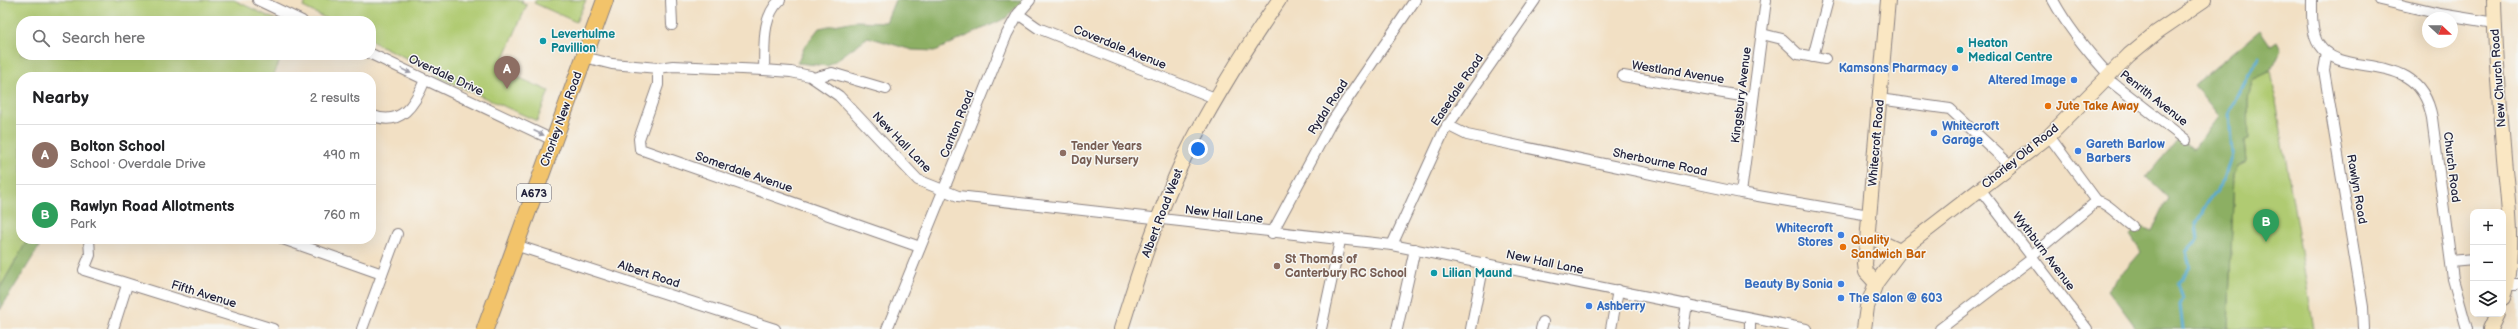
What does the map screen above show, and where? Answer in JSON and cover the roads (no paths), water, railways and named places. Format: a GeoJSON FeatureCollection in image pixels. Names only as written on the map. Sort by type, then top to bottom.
{"type":"FeatureCollection","features":[{"type":"Feature","properties":{"kind":"main road","name":"Chorley New Road"},"geometry":{"type":"LineString","coordinates":[[485,329],[605,0]]}},
{"type":"Feature","properties":{"kind":"street"},"geometry":{"type":"LineString","coordinates":[[258,0],[292,16]]}},
{"type":"Feature","properties":{"kind":"street"},"geometry":{"type":"LineString","coordinates":[[671,0],[666,13],[672,25]]}},
{"type":"Feature","properties":{"kind":"street","name":"Carlton Road"},"geometry":{"type":"LineString","coordinates":[[887,329],[1007,34],[1018,14],[1030,0]]}},
{"type":"Feature","properties":{"kind":"street","name":"Albert Road West"},"geometry":{"type":"LineString","coordinates":[[1121,329],[1158,219],[1183,160],[1215,98],[1279,0]]}},
{"type":"Feature","properties":{"kind":"street","name":"Rydal Road"},"geometry":{"type":"LineString","coordinates":[[1272,233],[1331,123],[1416,0]]}},
{"type":"Feature","properties":{"kind":"street","name":"Easedale Road"},"geometry":{"type":"LineString","coordinates":[[1392,245],[1447,125],[1535,0]]}},
{"type":"Feature","properties":{"kind":"street","name":"Kingsbury Avenue"},"geometry":{"type":"LineString","coordinates":[[1741,193],[1766,0]]}},
{"type":"Feature","properties":{"kind":"street"},"geometry":{"type":"LineString","coordinates":[[1813,57],[1827,11],[1828,0]]}},
{"type":"Feature","properties":{"kind":"street","name":"Whitecroft Road"},"geometry":{"type":"LineString","coordinates":[[1876,283],[1865,268],[1888,0]]}},
{"type":"Feature","properties":{"kind":"street","name":"Penrith Avenue"},"geometry":{"type":"LineString","coordinates":[[2053,0],[2062,18],[2107,75],[2186,140]]}},
{"type":"Feature","properties":{"kind":"street","name":"Chorley Old Road"},"geometry":{"type":"LineString","coordinates":[[1864,329],[1867,307],[1876,283],[1900,251],[2049,136],[2107,75],[2157,32],[2204,0]]}},
{"type":"Feature","properties":{"kind":"street"},"geometry":{"type":"LineString","coordinates":[[2312,0],[2316,39],[2326,53]]}},
{"type":"Feature","properties":{"kind":"street"},"geometry":{"type":"LineString","coordinates":[[2380,0],[2440,14],[2495,23]]}},
{"type":"Feature","properties":{"kind":"street","name":"New Church Road"},"geometry":{"type":"LineString","coordinates":[[2494,0],[2513,284],[2506,294]]}},
{"type":"Feature","properties":{"kind":"street"},"geometry":{"type":"LineString","coordinates":[[764,70],[766,26],[775,2]]}},
{"type":"Feature","properties":{"kind":"street","name":"Coverdale Avenue"},"geometry":{"type":"LineString","coordinates":[[1018,14],[1038,28],[1215,98]]}},
{"type":"Feature","properties":{"kind":"street"},"geometry":{"type":"LineString","coordinates":[[1762,34],[1782,39],[1798,54],[1824,59]]}},
{"type":"Feature","properties":{"kind":"street","name":"Church Road"},"geometry":{"type":"LineString","coordinates":[[2326,53],[2343,60],[2396,72],[2415,84],[2426,98],[2430,107],[2450,261],[2467,329]]}},
{"type":"Feature","properties":{"kind":"street","name":"Rawlyn Road"},"geometry":{"type":"LineString","coordinates":[[2326,53],[2324,70],[2363,307],[2364,329]]}},
{"type":"Feature","properties":{"kind":"street","name":"Overdale Drive"},"geometry":{"type":"LineString","coordinates":[[376,56],[553,140]]}},
{"type":"Feature","properties":{"kind":"street","name":"New Hall Lane"},"geometry":{"type":"LineString","coordinates":[[584,57],[612,64],[658,68],[673,66],[764,70],[792,72],[813,78],[839,96],[918,180],[943,192],[964,198],[1340,241],[1392,245],[1806,329]]}},
{"type":"Feature","properties":{"kind":"street","name":"Somerdale Avenue"},"geometry":{"type":"LineString","coordinates":[[658,68],[658,85],[638,143],[639,147],[644,151],[920,247]]}},
{"type":"Feature","properties":{"kind":"street"},"geometry":{"type":"LineString","coordinates":[[813,78],[832,73],[886,89]]}},
{"type":"Feature","properties":{"kind":"street","name":"Westland Avenue"},"geometry":{"type":"LineString","coordinates":[[1623,76],[1754,98]]}},
{"type":"Feature","properties":{"kind":"street"},"geometry":{"type":"LineString","coordinates":[[376,116],[387,119],[405,113],[412,106],[426,80]]}},
{"type":"Feature","properties":{"kind":"street"},"geometry":{"type":"LineString","coordinates":[[1879,99],[1950,109],[2011,166]]}},
{"type":"Feature","properties":{"kind":"street","name":"Sherbourne Road"},"geometry":{"type":"LineString","coordinates":[[1447,125],[1467,135],[1741,193],[1869,216]]}},
{"type":"Feature","properties":{"kind":"street"},"geometry":{"type":"LineString","coordinates":[[2049,136],[2097,201],[2107,204],[2117,216],[2132,226]]}},
{"type":"Feature","properties":{"kind":"street","name":"Wythburn Avenue"},"geometry":{"type":"LineString","coordinates":[[1980,189],[2087,329]]}},
{"type":"Feature","properties":{"kind":"street"},"geometry":{"type":"LineString","coordinates":[[1940,329],[2032,257],[2097,201]]}},
{"type":"Feature","properties":{"kind":"street"},"geometry":{"type":"LineString","coordinates":[[362,329],[397,234]]}},
{"type":"Feature","properties":{"kind":"street"},"geometry":{"type":"LineString","coordinates":[[1868,236],[1900,251]]}},
{"type":"Feature","properties":{"kind":"street"},"geometry":{"type":"LineString","coordinates":[[1321,329],[1340,241]]}},
{"type":"Feature","properties":{"kind":"street","name":"Fifth Avenue"},"geometry":{"type":"LineString","coordinates":[[89,244],[90,254],[84,270],[127,285],[273,329]]}},
{"type":"Feature","properties":{"kind":"street"},"geometry":{"type":"LineString","coordinates":[[308,244],[382,274]]}},
{"type":"Feature","properties":{"kind":"street","name":"Albert Road"},"geometry":{"type":"LineString","coordinates":[[515,245],[775,329]]}},
{"type":"Feature","properties":{"kind":"street"},"geometry":{"type":"LineString","coordinates":[[1398,329],[1415,249]]}},
{"type":"Feature","properties":{"kind":"street"},"geometry":{"type":"LineString","coordinates":[[2450,261],[2470,259]]}},
{"type":"Feature","properties":{"kind":"street"},"geometry":{"type":"LineString","coordinates":[[1471,329],[1484,263]]}},
{"type":"Feature","properties":{"kind":"street"},"geometry":{"type":"LineString","coordinates":[[114,329],[127,285]]}},
{"type":"Feature","properties":{"kind":"street"},"geometry":{"type":"LineString","coordinates":[[1611,329],[1618,290]]}},
{"type":"Feature","properties":{"kind":"street"},"geometry":{"type":"LineString","coordinates":[[1683,329],[1687,304]]}},
{"type":"Feature","properties":{"kind":"street"},"geometry":{"type":"LineString","coordinates":[[2490,329],[2496,317]]}},
{"type":"Feature","properties":{"kind":"street"},"geometry":{"type":"LineString","coordinates":[[1750,318],[1750,329]]}},
{"type":"Feature","properties":{"kind":"waterway"},"geometry":{"type":"LineString","coordinates":[[2183,329],[2180,305],[2183,299],[2178,284],[2190,267],[2186,252],[2198,239],[2196,224],[2204,208],[2224,179],[2232,154],[2229,113],[2248,74],[2260,57]]}},
{"type":"Feature","properties":{"kind":"place","name":"Leverhulme Pavillion"},"geometry":{"type":"Point","coordinates":[543,41]}},
{"type":"Feature","properties":{"kind":"place","name":"Heaton Medical Centre"},"geometry":{"type":"Point","coordinates":[1960,50]}},
{"type":"Feature","properties":{"kind":"place","name":"Kamsons Pharmacy"},"geometry":{"type":"Point","coordinates":[1955,68]}},
{"type":"Feature","properties":{"kind":"place","name":"Altered Image"},"geometry":{"type":"Point","coordinates":[2074,80]}},
{"type":"Feature","properties":{"kind":"place","name":"Bolton School"},"geometry":{"type":"Point","coordinates":[507,89]}},
{"type":"Feature","properties":{"kind":"place","name":"Jute Take Away"},"geometry":{"type":"Point","coordinates":[2048,106]}},
{"type":"Feature","properties":{"kind":"place","name":"Whitecroft Garage"},"geometry":{"type":"Point","coordinates":[1934,133]}},
{"type":"Feature","properties":{"kind":"place","name":"Gareth Barlow Barbers"},"geometry":{"type":"Point","coordinates":[2078,151]}},
{"type":"Feature","properties":{"kind":"place","name":"Tender Years Day Nursery"},"geometry":{"type":"Point","coordinates":[1063,153]}},
{"type":"Feature","properties":{"kind":"place","name":"Whitecroft Stores"},"geometry":{"type":"Point","coordinates":[1841,235]}},
{"type":"Feature","properties":{"kind":"place","name":"Rawlyn Road Allotments"},"geometry":{"type":"Point","coordinates":[2266,242]}},
{"type":"Feature","properties":{"kind":"place","name":"Quality Sandwich Bar"},"geometry":{"type":"Point","coordinates":[1843,247]}},
{"type":"Feature","properties":{"kind":"place","name":"St Thomas of Canterbury RC School"},"geometry":{"type":"Point","coordinates":[1277,266]}},
{"type":"Feature","properties":{"kind":"place","name":"Lilian Maund"},"geometry":{"type":"Point","coordinates":[1434,273]}},
{"type":"Feature","properties":{"kind":"place","name":"Beauty By Sonia"},"geometry":{"type":"Point","coordinates":[1841,284]}},
{"type":"Feature","properties":{"kind":"place","name":"The Salon @ 603"},"geometry":{"type":"Point","coordinates":[1841,298]}},
{"type":"Feature","properties":{"kind":"place","name":"Ashberry"},"geometry":{"type":"Point","coordinates":[1589,306]}}]}
